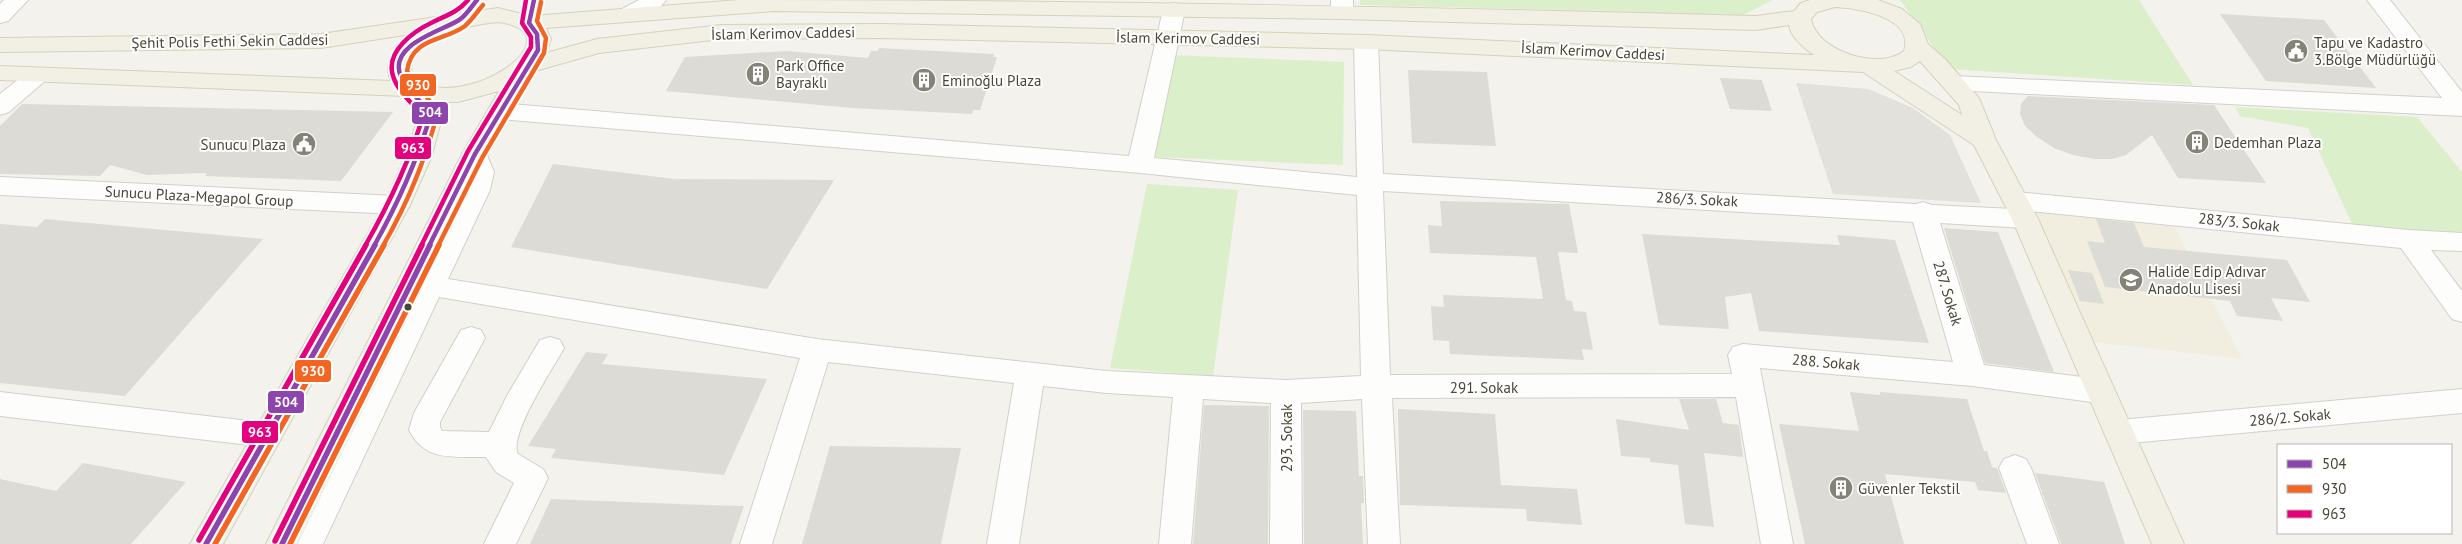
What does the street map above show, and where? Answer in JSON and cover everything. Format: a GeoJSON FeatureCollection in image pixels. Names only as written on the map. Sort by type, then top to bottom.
{"type":"FeatureCollection","features":[{"type":"Feature","properties":{"kind":"main road"},"geometry":{"type":"LineString","coordinates":[[459,20],[478,0]]}},
{"type":"Feature","properties":{"kind":"main road"},"geometry":{"type":"LineString","coordinates":[[529,23],[534,0]]}},
{"type":"Feature","properties":{"kind":"main road"},"geometry":{"type":"LineString","coordinates":[[1984,140],[1862,66],[1833,58],[1817,49],[1805,39],[1799,28],[1800,17],[1806,9],[1826,1],[1882,5],[1902,20],[1914,33],[1917,46],[1938,64],[1970,103],[1984,140],[2021,210],[2099,392],[2119,432],[2168,544]]}},
{"type":"Feature","properties":{"kind":"main road","name":"İslam Kerimov Caddesi"},"geometry":{"type":"LineString","coordinates":[[529,23],[772,2],[1174,10],[1342,6],[1756,24],[1800,17]]}},
{"type":"Feature","properties":{"kind":"main road"},"geometry":{"type":"LineString","coordinates":[[206,544],[397,205],[418,158],[431,114],[412,88],[404,82],[399,72],[401,61],[409,48],[436,29],[459,20],[498,15],[518,18],[529,23],[538,32],[540,42],[536,54],[526,66],[475,154],[282,544]]}},
{"type":"Feature","properties":{"kind":"main road","name":"Şehit Polis Fethi Sekin Caddesi"},"geometry":{"type":"LineString","coordinates":[[0,45],[321,40],[459,20]]}},
{"type":"Feature","properties":{"kind":"main road","name":"İslam Kerimov Caddesi"},"geometry":{"type":"LineString","coordinates":[[526,66],[597,46],[721,32],[882,31],[1366,42],[1862,66],[1889,66],[1903,62],[1913,55],[1917,46]]}},
{"type":"Feature","properties":{"kind":"main road"},"geometry":{"type":"LineString","coordinates":[[0,73],[412,88],[430,94],[450,95],[471,92],[507,79],[526,66]]}},
{"type":"Feature","properties":{"kind":"street"},"geometry":{"type":"LineString","coordinates":[[0,16],[18,0]]}},
{"type":"Feature","properties":{"kind":"street"},"geometry":{"type":"LineString","coordinates":[[626,16],[655,0]]}},
{"type":"Feature","properties":{"kind":"street"},"geometry":{"type":"LineString","coordinates":[[2378,0],[2462,108]]}},
{"type":"Feature","properties":{"kind":"street"},"geometry":{"type":"LineString","coordinates":[[1140,165],[1174,10]]}},
{"type":"Feature","properties":{"kind":"street"},"geometry":{"type":"LineString","coordinates":[[1366,42],[1376,387],[1384,544]]}},
{"type":"Feature","properties":{"kind":"street"},"geometry":{"type":"LineString","coordinates":[[0,107],[38,75]]}},
{"type":"Feature","properties":{"kind":"street"},"geometry":{"type":"LineString","coordinates":[[1953,83],[2462,108]]}},
{"type":"Feature","properties":{"kind":"street","name":"286/3. Sokak"},"geometry":{"type":"LineString","coordinates":[[500,111],[1369,184],[1923,212],[2021,210]]}},
{"type":"Feature","properties":{"kind":"street"},"geometry":{"type":"LineString","coordinates":[[307,544],[477,190],[481,172],[475,154]]}},
{"type":"Feature","properties":{"kind":"street","name":"Sunucu Plaza-Megapol Group"},"geometry":{"type":"LineString","coordinates":[[0,186],[397,205]]}},
{"type":"Feature","properties":{"kind":"street","name":"283/3. Sokak"},"geometry":{"type":"LineString","coordinates":[[2021,210],[2462,242]]}},
{"type":"Feature","properties":{"kind":"street","name":"287. Sokak"},"geometry":{"type":"LineString","coordinates":[[1923,212],[1972,374]]}},
{"type":"Feature","properties":{"kind":"street"},"geometry":{"type":"LineString","coordinates":[[2409,239],[2462,312]]}},
{"type":"Feature","properties":{"kind":"street"},"geometry":{"type":"LineString","coordinates":[[431,286],[817,350],[1106,382],[1286,392]]}},
{"type":"Feature","properties":{"kind":"street"},"geometry":{"type":"LineString","coordinates":[[472,338],[425,422],[424,430],[432,440],[439,443],[500,446]]}},
{"type":"Feature","properties":{"kind":"street"},"geometry":{"type":"LineString","coordinates":[[500,544],[532,478],[506,462],[501,454],[500,446],[506,427],[550,348]]}},
{"type":"Feature","properties":{"kind":"street"},"geometry":{"type":"LineString","coordinates":[[756,544],[817,350]]}},
{"type":"Feature","properties":{"kind":"street","name":"288. Sokak"},"geometry":{"type":"LineString","coordinates":[[1777,544],[1743,355],[1972,374],[2099,392]]}},
{"type":"Feature","properties":{"kind":"street"},"geometry":{"type":"LineString","coordinates":[[1003,544],[1030,374]]}},
{"type":"Feature","properties":{"kind":"street","name":"291. Sokak"},"geometry":{"type":"LineString","coordinates":[[1376,387],[1749,385]]}},
{"type":"Feature","properties":{"kind":"street"},"geometry":{"type":"LineString","coordinates":[[1175,544],[1189,387]]}},
{"type":"Feature","properties":{"kind":"street","name":"293. Sokak"},"geometry":{"type":"LineString","coordinates":[[1286,544],[1286,392],[1376,387]]}},
{"type":"Feature","properties":{"kind":"street","name":"286/2. Sokak"},"geometry":{"type":"LineString","coordinates":[[2119,432],[2462,401]]}},
{"type":"Feature","properties":{"kind":"street"},"geometry":{"type":"LineString","coordinates":[[0,404],[266,435]]}},
{"type":"Feature","properties":{"kind":"street"},"geometry":{"type":"LineString","coordinates":[[2016,468],[2043,544]]}},
{"type":"Feature","properties":{"kind":"shaded area"},"geometry":{"type":"Polygon","coordinates":[[[1796,83],[1868,89],[1913,108],[1950,135],[1981,203],[1833,194],[1796,83]]]}},
{"type":"Feature","properties":{"kind":"shaded area","name":"Halide Edip Adıvar Anadolu Lisesi"},"geometry":{"type":"Polygon","coordinates":[[[2030,206],[2170,218],[2242,359],[2084,341],[2030,206]]]}},
{"type":"Feature","properties":{"kind":"green space"},"geometry":{"type":"Polygon","coordinates":[[[1360,0],[1773,0],[1743,15],[1716,16],[1615,11],[1360,5],[1360,0]]]}},
{"type":"Feature","properties":{"kind":"green space"},"geometry":{"type":"Polygon","coordinates":[[[1900,0],[2139,0],[2193,85],[1949,69],[1900,0]]]}},
{"type":"Feature","properties":{"kind":"green space"},"geometry":{"type":"Polygon","coordinates":[[[1171,55],[1344,62],[1343,165],[1155,157],[1171,55]]]}},
{"type":"Feature","properties":{"kind":"green space"},"geometry":{"type":"Polygon","coordinates":[[[2235,107],[2417,117],[2462,172],[2462,234],[2354,228],[2308,128],[2240,116],[2235,107]]]}},
{"type":"Feature","properties":{"kind":"green space"},"geometry":{"type":"Polygon","coordinates":[[[1147,184],[1238,190],[1213,376],[1110,368],[1147,184]]]}},
{"type":"Feature","properties":{"kind":"building","name":"Tapu ve Kadastro 3.Bölge Müdürlüğü"},"geometry":{"type":"Polygon","coordinates":[[[2220,14],[2324,20],[2376,88],[2266,81],[2220,14]]]}},
{"type":"Feature","properties":{"kind":"building"},"geometry":{"type":"Polygon","coordinates":[[[879,48],[994,54],[993,57],[997,57],[980,110],[973,110],[972,114],[852,108],[666,91],[685,57],[787,51],[868,58],[871,51],[878,51],[879,48]]]}},
{"type":"Feature","properties":{"kind":"building"},"geometry":{"type":"Polygon","coordinates":[[[1408,70],[1487,72],[1496,146],[1412,143],[1408,70]]]}},
{"type":"Feature","properties":{"kind":"building"},"geometry":{"type":"Polygon","coordinates":[[[1720,78],[1762,80],[1772,111],[1730,109],[1720,78]]]}},
{"type":"Feature","properties":{"kind":"building"},"geometry":{"type":"Polygon","coordinates":[[[2028,96],[2214,105],[2266,183],[2178,178],[2152,135],[2126,155],[2112,159],[2094,159],[2073,155],[2054,148],[2037,137],[2025,126],[2020,114],[2021,104],[2028,96]]]}},
{"type":"Feature","properties":{"kind":"building"},"geometry":{"type":"Polygon","coordinates":[[[22,104],[393,112],[341,181],[205,176],[207,173],[147,175],[110,165],[100,176],[0,174],[0,126],[22,104]]]}},
{"type":"Feature","properties":{"kind":"building"},"geometry":{"type":"Polygon","coordinates":[[[553,164],[674,179],[834,180],[767,289],[511,247],[553,164]]]}},
{"type":"Feature","properties":{"kind":"building"},"geometry":{"type":"Polygon","coordinates":[[[1440,201],[1569,204],[1578,253],[1558,252],[1566,300],[1572,301],[1574,311],[1586,312],[1593,350],[1582,349],[1584,360],[1450,354],[1449,341],[1433,340],[1431,306],[1444,307],[1443,295],[1543,299],[1536,257],[1430,253],[1428,225],[1442,226],[1440,201]]]}},
{"type":"Feature","properties":{"kind":"building"},"geometry":{"type":"Polygon","coordinates":[[[45,219],[263,239],[125,396],[0,383],[0,224],[37,227],[45,219]]]}},
{"type":"Feature","properties":{"kind":"building"},"geometry":{"type":"Polygon","coordinates":[[[2096,219],[2134,223],[2144,247],[2287,260],[2310,302],[2271,298],[2283,321],[2237,316],[2230,301],[2105,287],[2087,241],[2105,243],[2096,219]]]}},
{"type":"Feature","properties":{"kind":"building"},"geometry":{"type":"Polygon","coordinates":[[[1944,228],[1998,232],[2054,372],[1985,363],[1944,228]]]}},
{"type":"Feature","properties":{"kind":"building"},"geometry":{"type":"Polygon","coordinates":[[[1642,234],[1840,245],[1837,235],[1895,240],[1929,343],[1759,331],[1751,293],[1725,297],[1729,329],[1659,325],[1642,234]]]}},
{"type":"Feature","properties":{"kind":"building"},"geometry":{"type":"Polygon","coordinates":[[[2068,270],[2092,273],[2104,304],[2080,301],[2068,270]]]}},
{"type":"Feature","properties":{"kind":"building"},"geometry":{"type":"Polygon","coordinates":[[[586,352],[608,354],[602,364],[767,379],[724,475],[551,458],[556,449],[528,446],[586,352]]]}},
{"type":"Feature","properties":{"kind":"building"},"geometry":{"type":"Polygon","coordinates":[[[1850,392],[1880,395],[1880,392],[1967,399],[1984,451],[1987,451],[1992,467],[1997,468],[2006,493],[1978,490],[1975,482],[1885,474],[1904,544],[1805,544],[1779,424],[1859,431],[1850,392]]]}},
{"type":"Feature","properties":{"kind":"building"},"geometry":{"type":"Polygon","coordinates":[[[1679,399],[1716,399],[1723,423],[1739,425],[1743,457],[1704,453],[1714,527],[1685,524],[1678,465],[1650,462],[1650,458],[1621,456],[1616,419],[1689,430],[1679,399]]]}},
{"type":"Feature","properties":{"kind":"building"},"geometry":{"type":"Polygon","coordinates":[[[1204,405],[1269,406],[1268,544],[1193,544],[1204,405]]]}},
{"type":"Feature","properties":{"kind":"building"},"geometry":{"type":"Polygon","coordinates":[[[1398,409],[1495,414],[1501,485],[1577,489],[1582,525],[1527,521],[1526,509],[1400,505],[1398,409]]]}},
{"type":"Feature","properties":{"kind":"building"},"geometry":{"type":"Polygon","coordinates":[[[1303,410],[1356,411],[1359,476],[1363,476],[1364,503],[1361,503],[1363,544],[1304,544],[1303,410]]]}},
{"type":"Feature","properties":{"kind":"building"},"geometry":{"type":"Polygon","coordinates":[[[830,446],[961,448],[941,544],[802,544],[830,446]]]}},
{"type":"Feature","properties":{"kind":"building"},"geometry":{"type":"Polygon","coordinates":[[[83,463],[186,482],[131,544],[0,544],[0,479],[56,491],[83,463]]]}},
{"type":"Feature","properties":{"kind":"building"},"geometry":{"type":"Polygon","coordinates":[[[2035,473],[2104,482],[2125,544],[2061,544],[2035,473]]]}},
{"type":"Feature","properties":{"kind":"building"},"geometry":{"type":"Polygon","coordinates":[[[551,499],[744,506],[731,544],[530,544],[551,499]]]}},
{"type":"Feature","properties":{"kind":"transit line","name":"963"},"geometry":{"type":"LineString","coordinates":[[199,540],[390,202],[411,155],[423,116],[395,81],[391,67],[393,59],[403,43],[410,37],[433,22],[456,12],[468,0]]}},
{"type":"Feature","properties":{"kind":"transit line","name":"504"},"geometry":{"type":"LineString","coordinates":[[206,544],[397,205],[418,158],[431,114],[400,75],[399,65],[402,58],[412,45],[425,35],[460,20],[477,0]]}},
{"type":"Feature","properties":{"kind":"transit line","name":"963"},"geometry":{"type":"LineString","coordinates":[[275,541],[468,151],[531,47],[531,37],[522,23],[526,0]]}},
{"type":"Feature","properties":{"kind":"transit line","name":"504"},"geometry":{"type":"LineString","coordinates":[[282,544],[475,154],[538,50],[537,34],[529,23],[534,0]]}},
{"type":"Feature","properties":{"kind":"transit line","name":"930"},"geometry":{"type":"LineString","coordinates":[[290,544],[482,158],[544,53],[546,38],[537,21],[541,2]]}},
{"type":"Feature","properties":{"kind":"transit line","name":"930"},"geometry":{"type":"LineString","coordinates":[[215,544],[404,209],[425,160],[438,112],[407,71],[409,61],[413,53],[421,47],[465,26],[483,5]]}},
{"type":"Feature","properties":{"kind":"place","name":"Tapu ve Kadastro 3.Bölge Müdürlüğü"},"geometry":{"type":"Point","coordinates":[2296,51]}},
{"type":"Feature","properties":{"kind":"place","name":"Park Office Bayraklı"},"geometry":{"type":"Point","coordinates":[758,74]}},
{"type":"Feature","properties":{"kind":"place","name":"Eminoğlu Plaza"},"geometry":{"type":"Point","coordinates":[924,80]}},
{"type":"Feature","properties":{"kind":"place","name":"Dedemhan Plaza"},"geometry":{"type":"Point","coordinates":[2197,142]}},
{"type":"Feature","properties":{"kind":"place","name":"Sunucu Plaza"},"geometry":{"type":"Point","coordinates":[304,144]}},
{"type":"Feature","properties":{"kind":"place","name":"Halide Edip Adıvar Anadolu Lisesi"},"geometry":{"type":"Point","coordinates":[2131,280]}},
{"type":"Feature","properties":{"kind":"place","name":"Güvenler Tekstil"},"geometry":{"type":"Point","coordinates":[1841,488]}}]}
